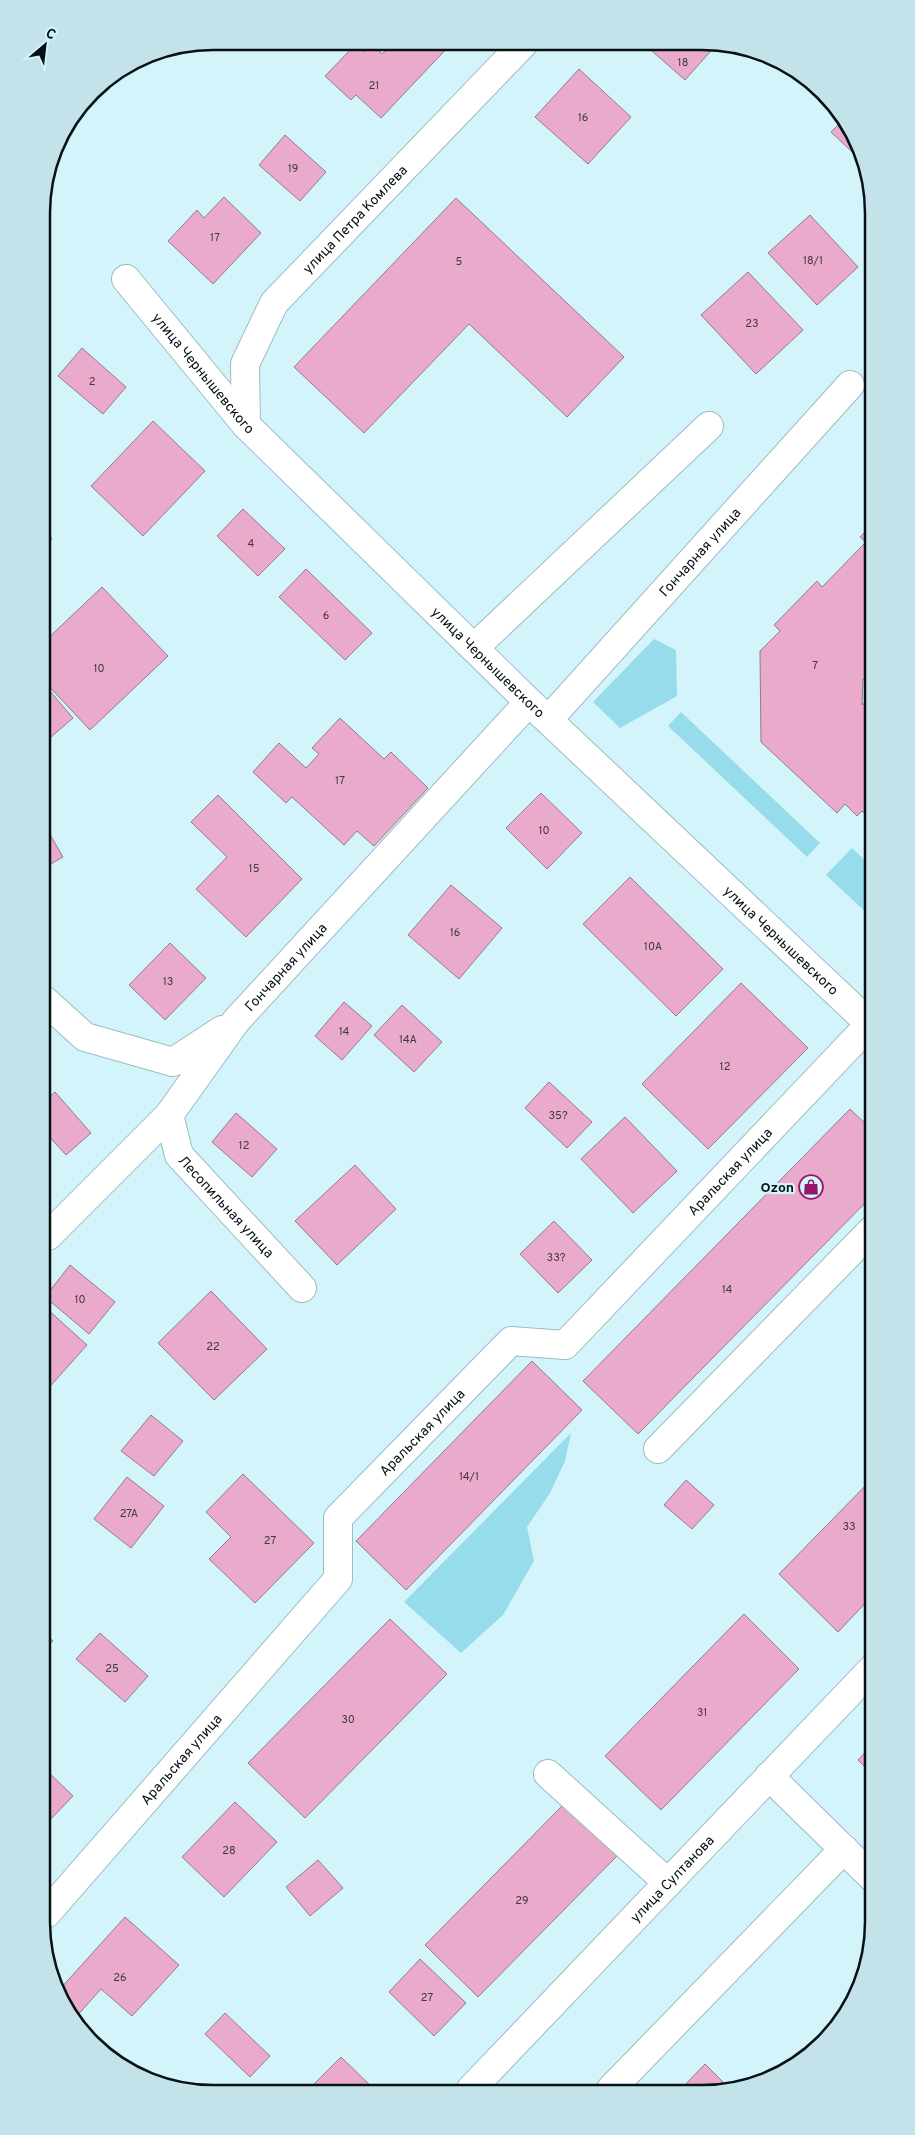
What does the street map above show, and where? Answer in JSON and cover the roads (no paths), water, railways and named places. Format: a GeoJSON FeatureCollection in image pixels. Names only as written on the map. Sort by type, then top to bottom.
{"type":"FeatureCollection","features":[{"type":"Feature","properties":{"kind":"street","name":"улица Петра Комлева"},"geometry":{"type":"LineString","coordinates":[[246,424],[245,364],[274,303],[517,50]]}},
{"type":"Feature","properties":{"kind":"street","name":"улица Чернышевского"},"geometry":{"type":"LineString","coordinates":[[126,279],[246,424],[529,702],[865,1019]]}},
{"type":"Feature","properties":{"kind":"street","name":"Гончарная улица"},"geometry":{"type":"LineString","coordinates":[[549,719],[850,386]]}},
{"type":"Feature","properties":{"kind":"street"},"geometry":{"type":"LineString","coordinates":[[475,647],[708,426]]}},
{"type":"Feature","properties":{"kind":"street","name":"Гончарная улица"},"geometry":{"type":"LineString","coordinates":[[50,1234],[169,1115],[236,1021],[529,702]]}},
{"type":"Feature","properties":{"kind":"street"},"geometry":{"type":"LineString","coordinates":[[50,1006],[85,1038],[173,1062],[236,1021]]}},
{"type":"Feature","properties":{"kind":"street","name":"Аральская улица"},"geometry":{"type":"LineString","coordinates":[[50,1910],[338,1579],[338,1518],[511,1341],[565,1345],[865,1029]]}},
{"type":"Feature","properties":{"kind":"street","name":"Лесопильная улица"},"geometry":{"type":"LineString","coordinates":[[169,1115],[179,1156],[302,1288]]}},
{"type":"Feature","properties":{"kind":"street"},"geometry":{"type":"LineString","coordinates":[[658,1449],[865,1237]]}},
{"type":"Feature","properties":{"kind":"street","name":"улица Султанова"},"geometry":{"type":"LineString","coordinates":[[475,2085],[865,1676]]}},
{"type":"Feature","properties":{"kind":"street"},"geometry":{"type":"LineString","coordinates":[[548,1774],[668,1883]]}},
{"type":"Feature","properties":{"kind":"street"},"geometry":{"type":"LineString","coordinates":[[769,1776],[865,1870]]}},
{"type":"Feature","properties":{"kind":"street"},"geometry":{"type":"LineString","coordinates":[[614,2085],[844,1849]]}},
{"type":"Feature","properties":{"kind":"place","name":"Ozon"},"geometry":{"type":"Point","coordinates":[811,1187]}}]}
